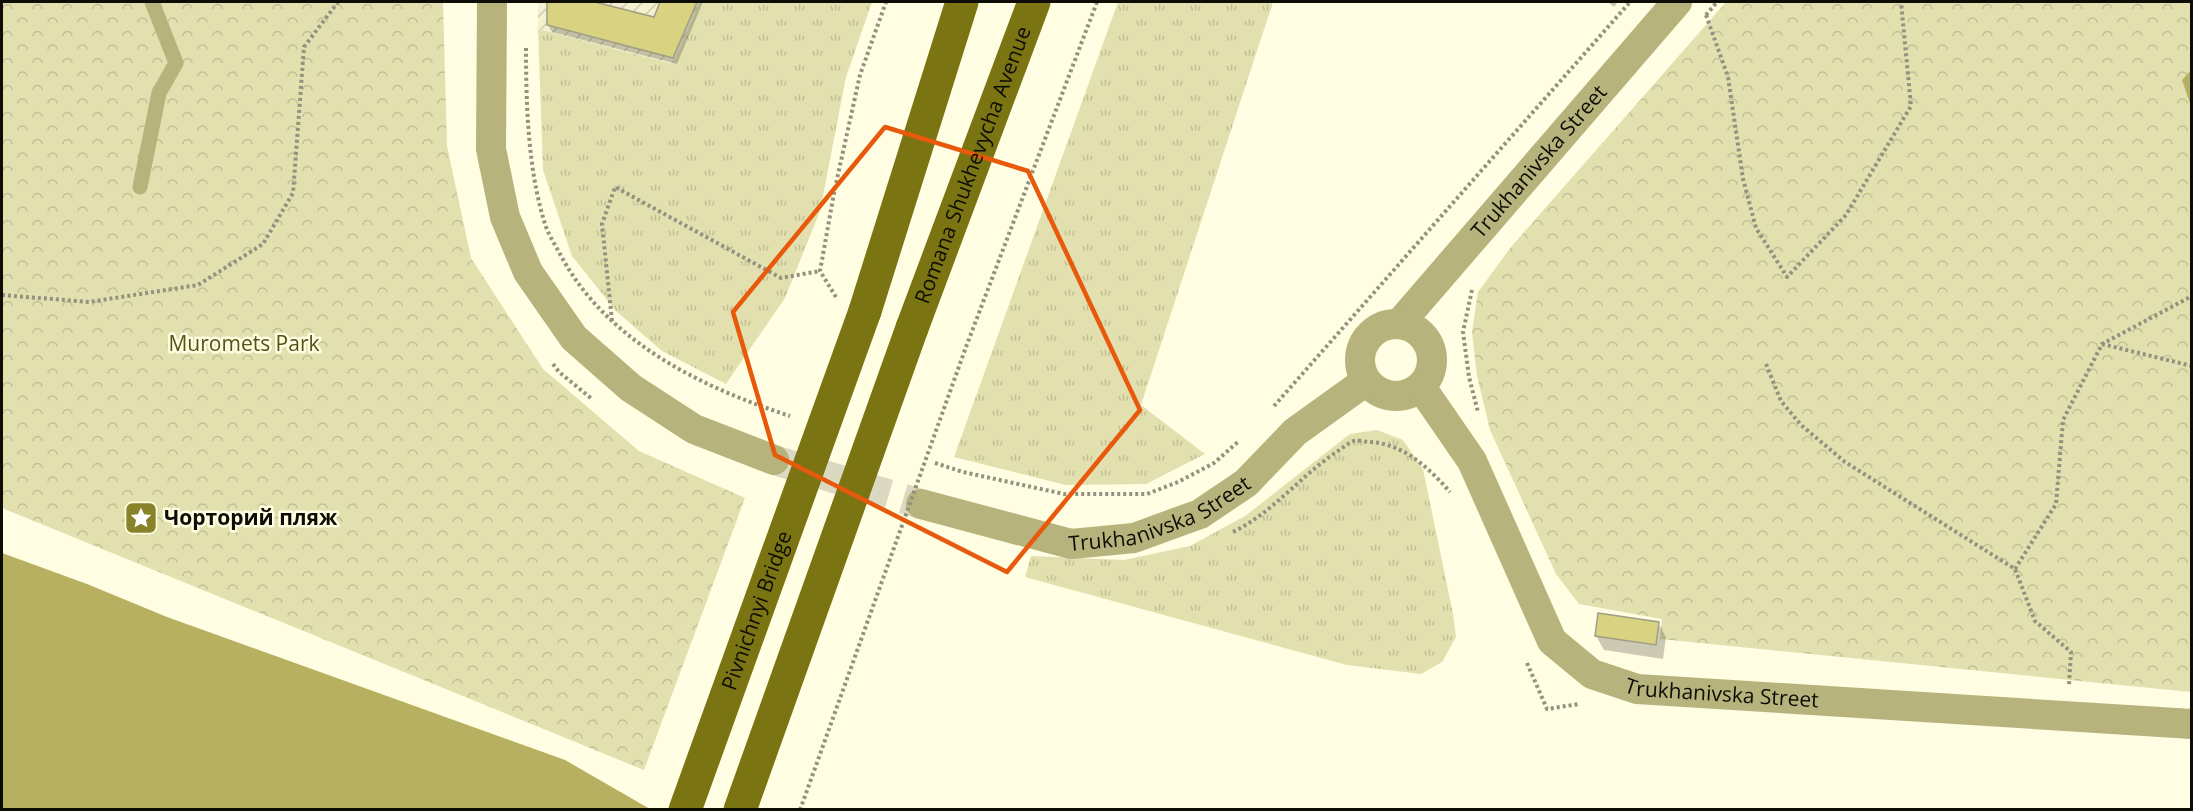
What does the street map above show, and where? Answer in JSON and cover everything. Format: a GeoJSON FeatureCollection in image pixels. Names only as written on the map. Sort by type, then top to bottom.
{"type":"FeatureCollection","features":[{"type":"Feature","properties":{"kind":"main road"},"geometry":{"type":"LineString","coordinates":[[852,307],[962,2]]}},
{"type":"Feature","properties":{"kind":"main road","name":"Romana Shukhevycha Avenue"},"geometry":{"type":"LineString","coordinates":[[740,810],[912,328],[1034,2]]}},
{"type":"Feature","properties":{"kind":"main road","name":"Pivnichnyi Bridge"},"geometry":{"type":"LineString","coordinates":[[685,810],[852,307]]}},
{"type":"Feature","properties":{"kind":"street"},"geometry":{"type":"LineString","coordinates":[[492,2],[491,149],[505,217],[528,272],[574,338],[631,388],[694,429],[774,460]]}},
{"type":"Feature","properties":{"kind":"street","name":"Trukhanivska Street"},"geometry":{"type":"LineString","coordinates":[[1400,323],[1677,2]]}},
{"type":"Feature","properties":{"kind":"street"},"geometry":{"type":"LineString","coordinates":[[1400,323],[1419,331],[1431,348],[1433,358],[1428,378],[1421,387],[1402,396],[1392,396],[1373,388],[1366,381],[1360,361],[1365,341],[1380,327],[1400,323]]}},
{"type":"Feature","properties":{"kind":"street","name":"Trukhanivska Street"},"geometry":{"type":"LineString","coordinates":[[921,504],[1071,543],[1134,538],[1200,514],[1246,483],[1295,432],[1366,381]]}},
{"type":"Feature","properties":{"kind":"street","name":"Trukhanivska Street"},"geometry":{"type":"LineString","coordinates":[[1421,387],[1472,461],[1552,641],[1592,674],[1637,689],[2192,724]]}},
{"type":"Feature","properties":{"kind":"lane"},"geometry":{"type":"LineString","coordinates":[[140,187],[159,93],[176,63],[152,2]]}},
{"type":"Feature","properties":{"kind":"path"},"geometry":{"type":"LineString","coordinates":[[2,295],[89,302],[198,285],[263,244],[293,193],[304,47],[338,2]]}},
{"type":"Feature","properties":{"kind":"path"},"geometry":{"type":"LineString","coordinates":[[820,271],[835,188],[860,75],[886,2]]}},
{"type":"Feature","properties":{"kind":"path"},"geometry":{"type":"LineString","coordinates":[[800,810],[966,346],[1097,2]]}},
{"type":"Feature","properties":{"kind":"path"},"geometry":{"type":"LineString","coordinates":[[1266,414],[1630,2]]}},
{"type":"Feature","properties":{"kind":"path"},"geometry":{"type":"LineString","coordinates":[[1698,24],[1717,2]]}},
{"type":"Feature","properties":{"kind":"path"},"geometry":{"type":"LineString","coordinates":[[1706,15],[1728,77],[1743,179],[1756,228],[1787,277],[1846,215],[1911,106],[1901,2]]}},
{"type":"Feature","properties":{"kind":"path"},"geometry":{"type":"LineString","coordinates":[[526,44],[532,163],[545,225],[568,270],[596,307],[629,336],[663,359],[745,402],[790,416]]}},
{"type":"Feature","properties":{"kind":"path"},"geometry":{"type":"LineString","coordinates":[[612,321],[602,224],[615,187],[781,278],[820,271]]}},
{"type":"Feature","properties":{"kind":"path"},"geometry":{"type":"LineString","coordinates":[[820,271],[852,307]]}},
{"type":"Feature","properties":{"kind":"path"},"geometry":{"type":"LineString","coordinates":[[1479,280],[1472,290],[1463,332],[1469,377],[1480,422]]}},
{"type":"Feature","properties":{"kind":"path"},"geometry":{"type":"LineString","coordinates":[[2015,569],[2056,504],[2063,420],[2102,344],[2192,297]]}},
{"type":"Feature","properties":{"kind":"path"},"geometry":{"type":"LineString","coordinates":[[2102,344],[2192,366]]}},
{"type":"Feature","properties":{"kind":"path"},"geometry":{"type":"LineString","coordinates":[[1766,364],[1781,401],[1801,425],[1845,462],[2015,569],[2035,621],[2071,652],[2070,680],[2060,715]]}},
{"type":"Feature","properties":{"kind":"path"},"geometry":{"type":"LineString","coordinates":[[936,463],[963,472],[1064,494],[1147,494],[1214,464],[1242,439]]}},
{"type":"Feature","properties":{"kind":"highlighted area"},"geometry":{"type":"Polygon","coordinates":[[[885,127],[1028,171],[1140,410],[1007,572],[775,455],[733,312],[885,127]]]}},
{"type":"Feature","properties":{"kind":"shaded area"},"geometry":{"type":"Polygon","coordinates":[[[538,2],[700,2],[673,64],[538,29],[538,2]]]}},
{"type":"Feature","properties":{"kind":"shaded area"},"geometry":{"type":"Polygon","coordinates":[[[2191,70],[2191,106],[2182,80],[2191,70]]]}},
{"type":"Feature","properties":{"kind":"shaded area"},"geometry":{"type":"Polygon","coordinates":[[[2,553],[87,584],[167,617],[565,760],[650,809],[2,809],[2,553]]]}},
{"type":"Feature","properties":{"kind":"green space","name":"Muromets Park"},"geometry":{"type":"Polygon","coordinates":[[[2,2],[443,2],[447,146],[471,258],[543,369],[639,451],[745,498],[644,770],[2,508],[2,2]]]}},
{"type":"Feature","properties":{"kind":"green space"},"geometry":{"type":"Polygon","coordinates":[[[700,2],[872,2],[846,77],[820,211],[785,298],[726,384],[662,351],[616,311],[572,256],[543,170],[538,29],[673,64],[700,2]]]}},
{"type":"Feature","properties":{"kind":"green space"},"geometry":{"type":"Polygon","coordinates":[[[1118,2],[1273,2],[1141,405],[1205,454],[1146,484],[1066,485],[954,457],[1118,2]]]}},
{"type":"Feature","properties":{"kind":"green space"},"geometry":{"type":"Polygon","coordinates":[[[1726,2],[2191,2],[2191,692],[1660,639],[1662,619],[1579,604],[1556,574],[1490,430],[1477,376],[1472,332],[1478,292],[1511,247],[1726,2]]]}},
{"type":"Feature","properties":{"kind":"green space"},"geometry":{"type":"Polygon","coordinates":[[[1377,430],[1403,440],[1423,469],[1453,614],[1456,637],[1442,662],[1421,674],[1347,665],[1025,577],[1031,556],[1124,560],[1190,546],[1245,516],[1350,434],[1377,430]]]}},
{"type":"Feature","properties":{"kind":"building"},"geometry":{"type":"Polygon","coordinates":[[[547,2],[595,2],[654,17],[660,2],[697,2],[673,58],[547,25],[547,2]]]}},
{"type":"Feature","properties":{"kind":"building"},"geometry":{"type":"Polygon","coordinates":[[[1598,613],[1659,622],[1656,645],[1595,636],[1598,613]]]}},
{"type":"Feature","properties":{"kind":"tunnel"},"geometry":{"type":"LineString","coordinates":[[774,460],[921,504]]}},
{"type":"Feature","properties":{"kind":"place","name":"Чорторий пляж"},"geometry":{"type":"Point","coordinates":[141,518]}}]}
